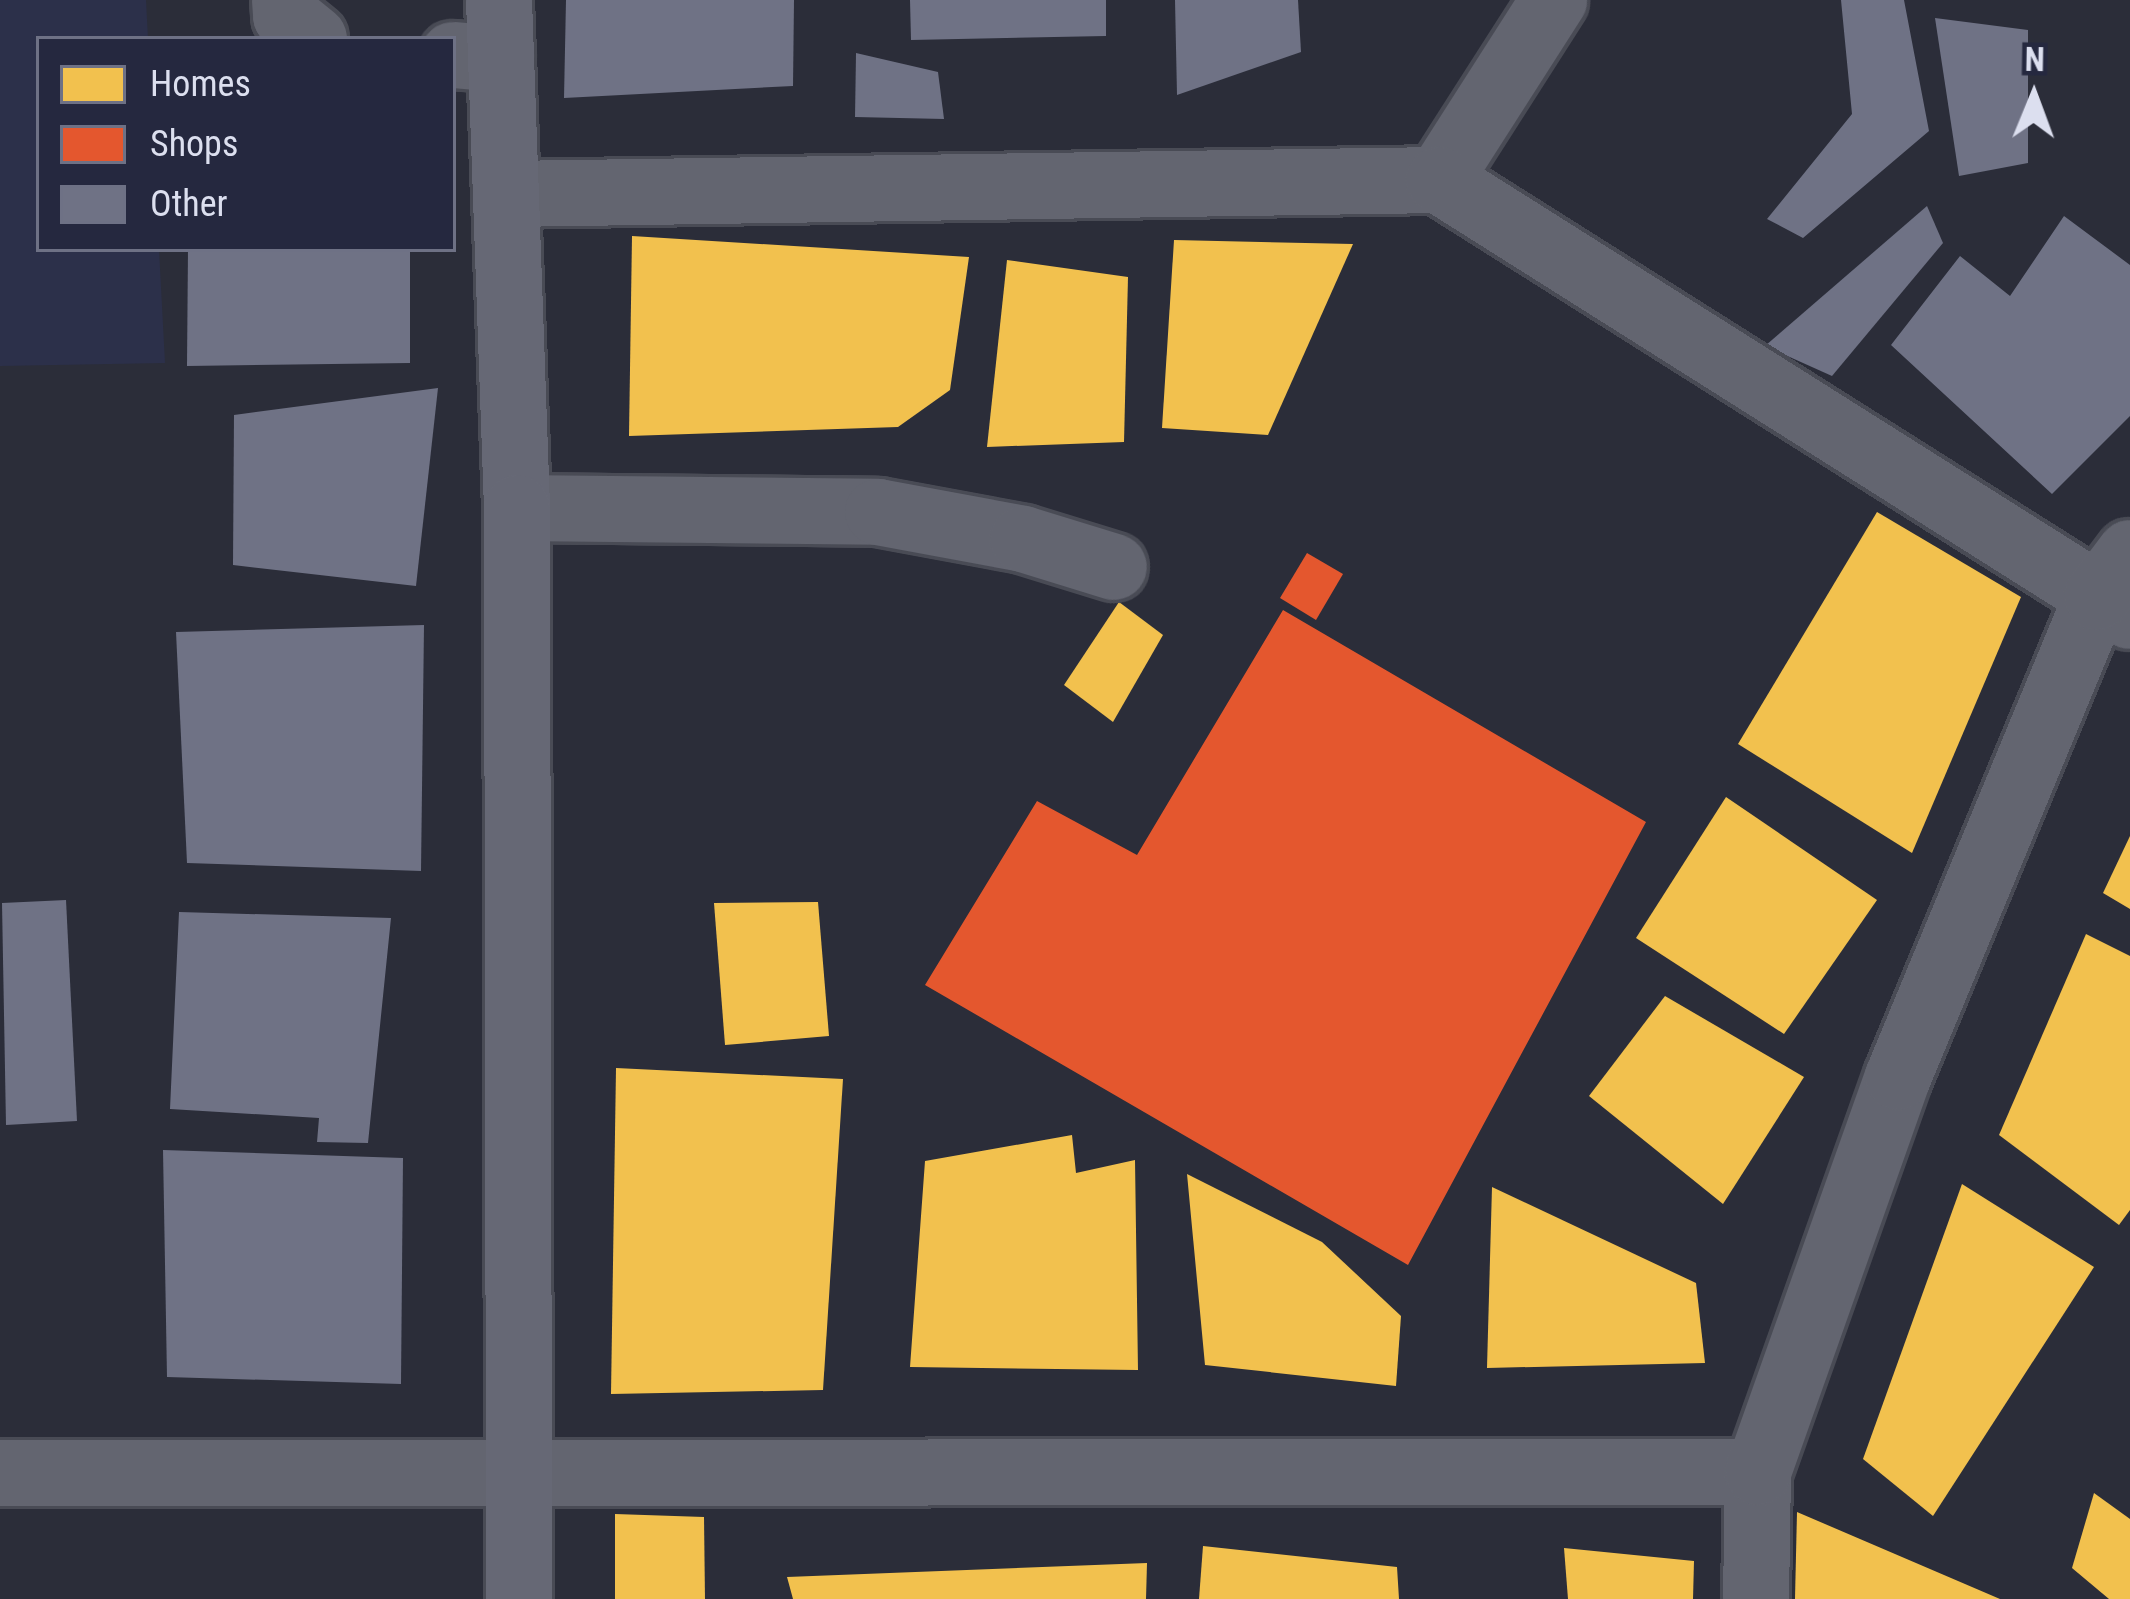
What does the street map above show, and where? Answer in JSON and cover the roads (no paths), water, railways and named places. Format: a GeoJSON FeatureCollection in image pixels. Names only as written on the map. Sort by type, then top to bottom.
{"type":"FeatureCollection","features":[{"type":"Feature","properties":{"kind":"main road"},"geometry":{"type":"LineString","coordinates":[[484,38],[508,194],[517,508],[519,1599]]}},
{"type":"Feature","properties":{"kind":"street"},"geometry":{"type":"LineString","coordinates":[[285,0],[286,16],[310,36]]}},
{"type":"Feature","properties":{"kind":"street"},"geometry":{"type":"LineString","coordinates":[[1439,180],[1554,0]]}},
{"type":"Feature","properties":{"kind":"street"},"geometry":{"type":"LineString","coordinates":[[508,194],[1439,180],[2119,588],[1898,1077],[1758,1472],[1756,1599]]}},
{"type":"Feature","properties":{"kind":"street"},"geometry":{"type":"LineString","coordinates":[[517,508],[878,512],[1022,538],[1114,567]]}},
{"type":"Feature","properties":{"kind":"street"},"geometry":{"type":"LineString","coordinates":[[0,1473],[1758,1472]]}}]}
